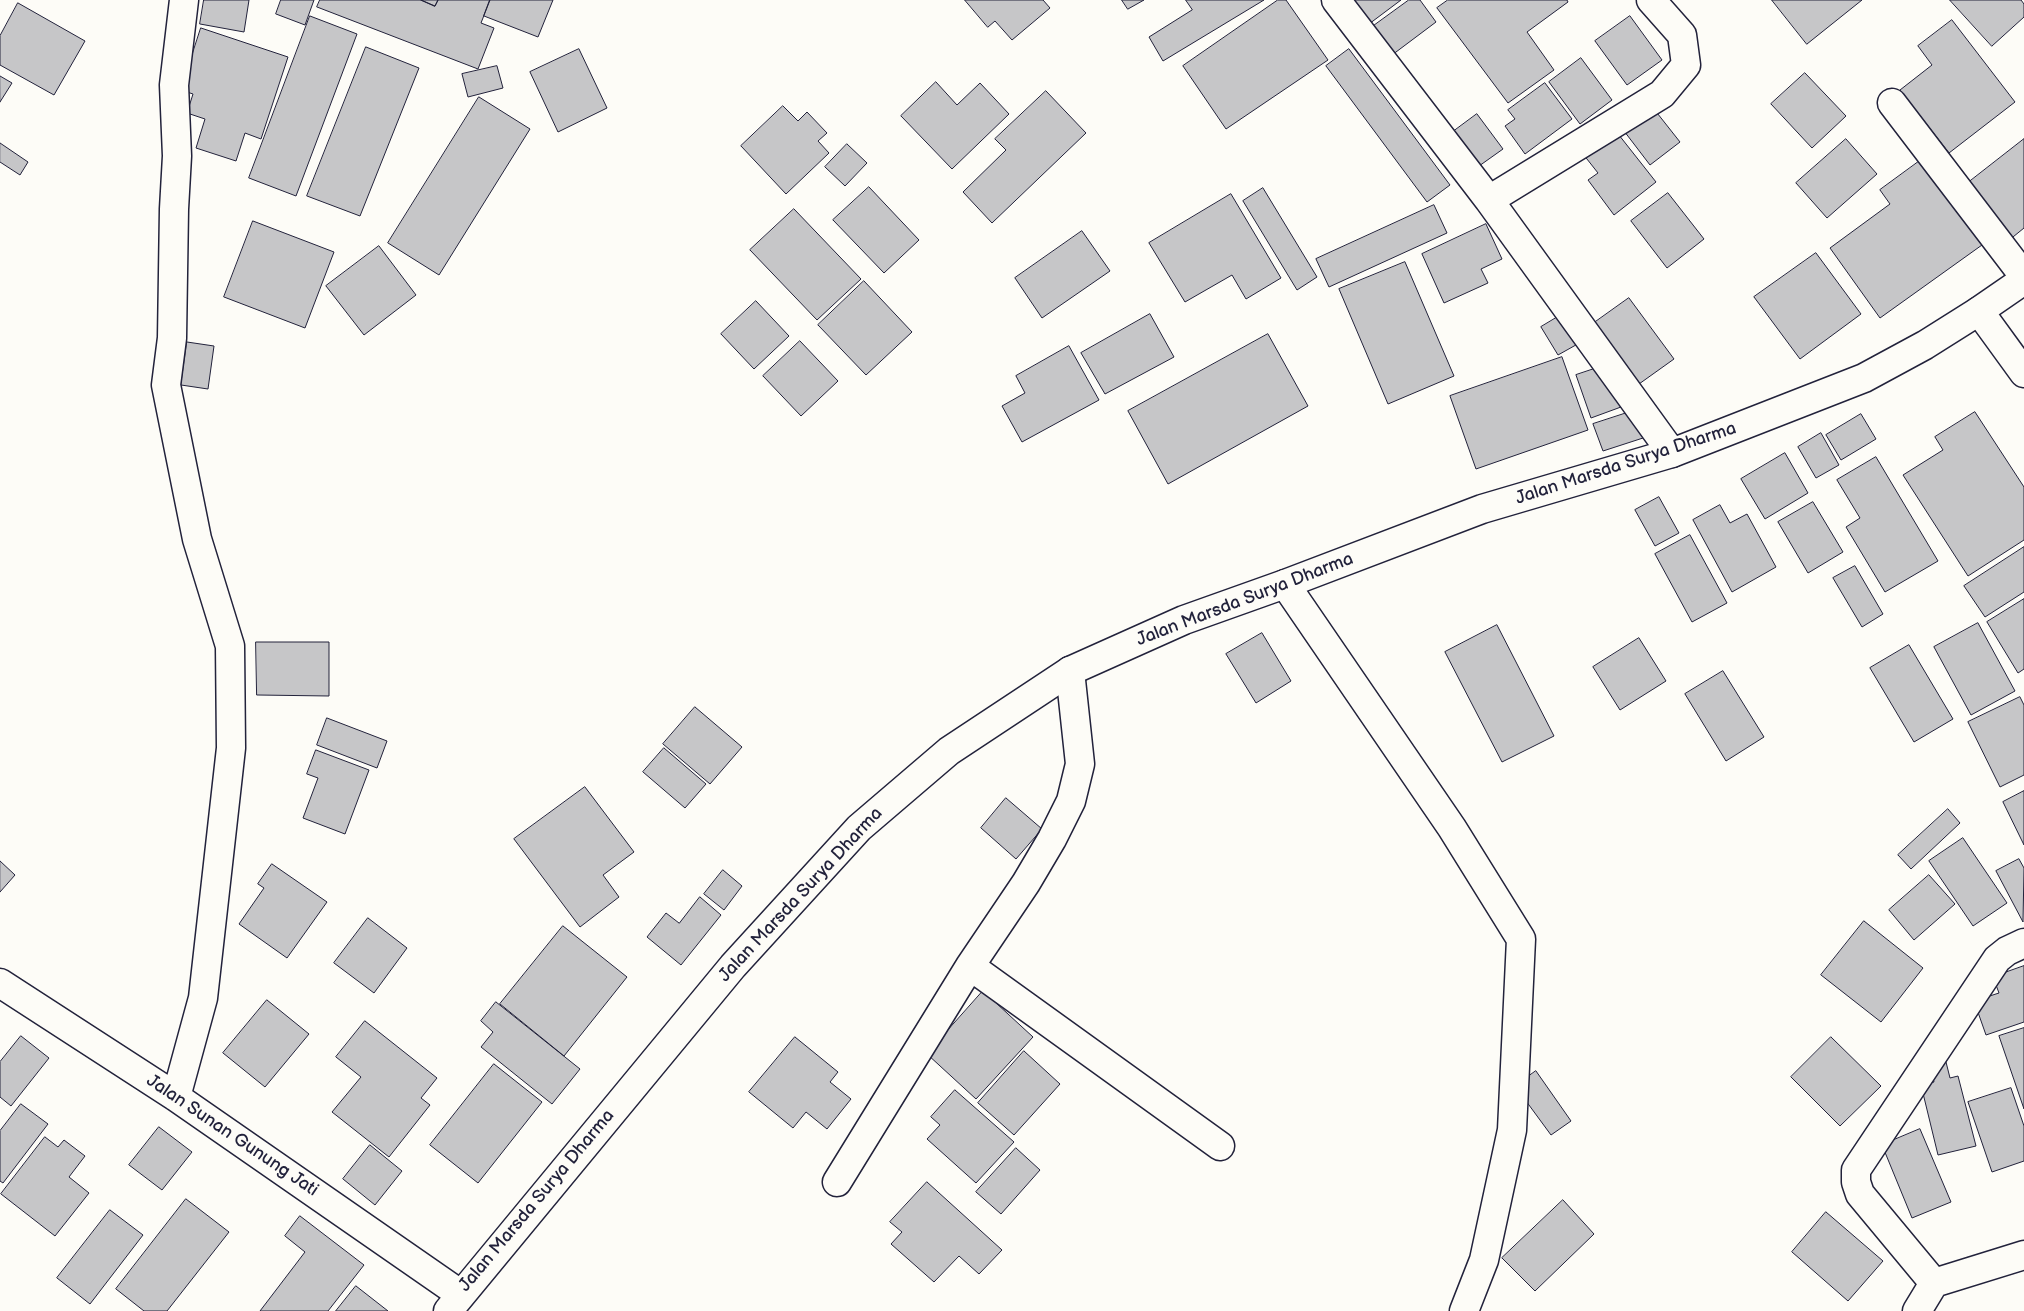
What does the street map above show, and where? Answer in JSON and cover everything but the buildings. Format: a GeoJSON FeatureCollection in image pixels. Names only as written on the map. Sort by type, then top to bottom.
{"type":"FeatureCollection","features":[{"type":"Feature","properties":{"kind":"main road"},"geometry":{"type":"LineString","coordinates":[[176,1097],[203,998],[231,748],[230,646],[197,539],[166,385],[172,338],[174,209],[177,156],[174,86],[184,0]]}},
{"type":"Feature","properties":{"kind":"main road"},"geometry":{"type":"LineString","coordinates":[[1336,0],[1489,200],[1672,453]]}},
{"type":"Feature","properties":{"kind":"main road"},"geometry":{"type":"LineString","coordinates":[[1489,200],[1662,94],[1686,65],[1682,35],[1651,0]]}},
{"type":"Feature","properties":{"kind":"main road"},"geometry":{"type":"LineString","coordinates":[[1892,103],[2024,278]]}},
{"type":"Feature","properties":{"kind":"main road","name":"Jalan Marsda Surya Dharma"},"geometry":{"type":"LineString","coordinates":[[454,1303],[733,966],[859,828],[949,751],[1070,672],[1184,620],[1285,584],[1482,509],[1672,453],[1864,378],[1925,345],[1979,311],[2024,278]]}},
{"type":"Feature","properties":{"kind":"main road"},"geometry":{"type":"LineString","coordinates":[[1979,311],[2024,373]]}},
{"type":"Feature","properties":{"kind":"main road"},"geometry":{"type":"LineString","coordinates":[[1285,584],[1452,828],[1521,939],[1512,1130],[1484,1260],[1464,1311]]}},
{"type":"Feature","properties":{"kind":"main road"},"geometry":{"type":"LineString","coordinates":[[837,1182],[970,966],[1026,883],[1052,839],[1071,801],[1080,764],[1070,672]]}},
{"type":"Feature","properties":{"kind":"main road"},"geometry":{"type":"LineString","coordinates":[[1934,1284],[1860,1194],[1856,1182],[1856,1170],[1997,959],[2007,951],[2024,944]]}},
{"type":"Feature","properties":{"kind":"main road"},"geometry":{"type":"LineString","coordinates":[[970,966],[1220,1146]]}},
{"type":"Feature","properties":{"kind":"main road","name":"Jalan Sunan Gunung Jati"},"geometry":{"type":"LineString","coordinates":[[0,983],[176,1097],[454,1303]]}},
{"type":"Feature","properties":{"kind":"main road"},"geometry":{"type":"LineString","coordinates":[[1917,1311],[1934,1284],[2024,1255]]}}]}
